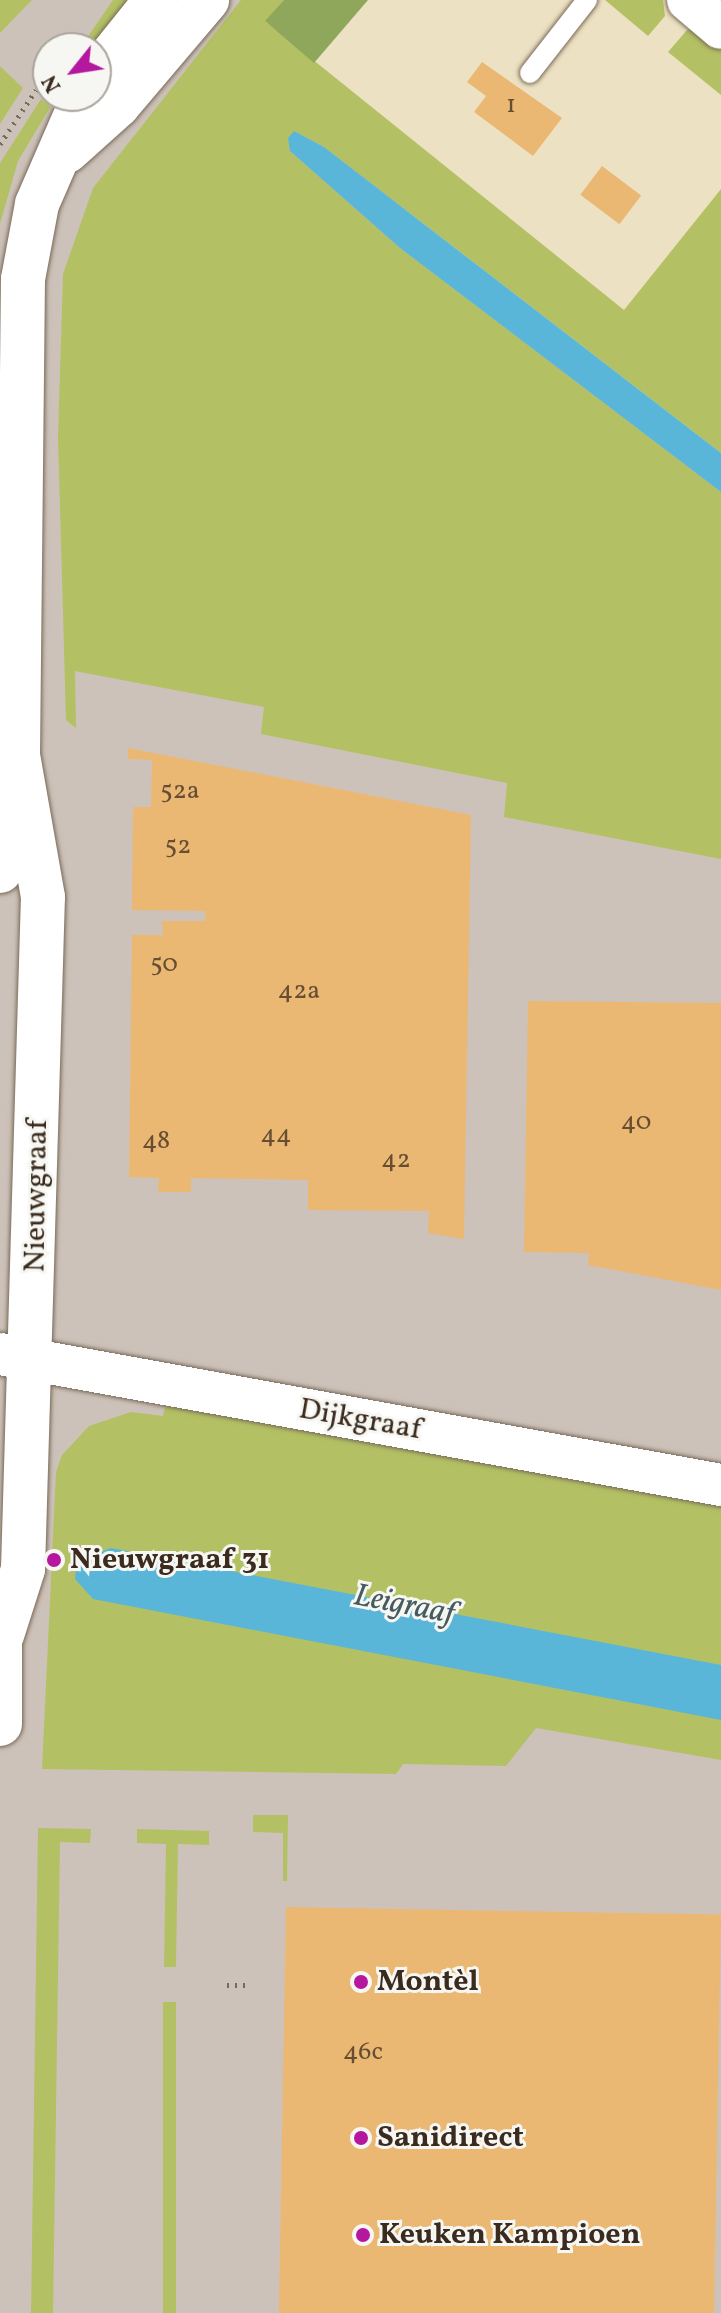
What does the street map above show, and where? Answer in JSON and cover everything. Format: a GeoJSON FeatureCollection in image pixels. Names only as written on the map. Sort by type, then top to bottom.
{"type":"FeatureCollection","features":[{"type":"Feature","properties":{"kind":"street"},"geometry":{"type":"LineString","coordinates":[[112,55],[156,0]]}},
{"type":"Feature","properties":{"kind":"street","name":"Nieuwgraaf"},"geometry":{"type":"LineString","coordinates":[[53,163],[118,105],[207,0]]}},
{"type":"Feature","properties":{"kind":"street"},"geometry":{"type":"LineString","coordinates":[[688,0],[721,28]]}},
{"type":"Feature","properties":{"kind":"street","name":"Nieuwgraaf"},"geometry":{"type":"LineString","coordinates":[[0,1724],[1,1628],[23,1569],[16,1358],[43,897],[18,755],[13,376],[23,279],[37,204],[77,112]]}},
{"type":"Feature","properties":{"kind":"street","name":"Nieuwgraaf"},"geometry":{"type":"LineString","coordinates":[[0,871],[18,755]]}},
{"type":"Feature","properties":{"kind":"street","name":"Dijkgraaf"},"geometry":{"type":"LineString","coordinates":[[16,1358],[721,1485]]}},
{"type":"Feature","properties":{"kind":"lane"},"geometry":{"type":"LineString","coordinates":[[530,73],[587,0]]}},
{"type":"Feature","properties":{"kind":"path"},"geometry":{"type":"LineString","coordinates":[[0,144],[32,97]]}},
{"type":"Feature","properties":{"kind":"path"},"geometry":{"type":"LineString","coordinates":[[227,1985],[250,1985]]}},
{"type":"Feature","properties":{"kind":"shaded area"},"geometry":{"type":"Polygon","coordinates":[[[0,0],[284,0],[228,65],[721,468],[721,2313],[0,2313],[0,0]]]}},
{"type":"Feature","properties":{"kind":"green space"},"geometry":{"type":"Polygon","coordinates":[[[0,0],[32,0],[0,33],[0,0]]]}},
{"type":"Feature","properties":{"kind":"green space"},"geometry":{"type":"Polygon","coordinates":[[[113,0],[136,0],[109,32],[91,32],[113,0]]]}},
{"type":"Feature","properties":{"kind":"green space"},"geometry":{"type":"Polygon","coordinates":[[[241,0],[284,0],[266,22],[624,310],[721,189],[721,453],[324,147],[294,131],[290,151],[400,248],[721,492],[721,859],[504,817],[507,783],[261,734],[264,707],[75,671],[76,728],[66,720],[58,437],[63,274],[93,188],[241,0]]]}},
{"type":"Feature","properties":{"kind":"green space"},"geometry":{"type":"Polygon","coordinates":[[[284,0],[368,0],[314,63],[265,21],[284,0]]]}},
{"type":"Feature","properties":{"kind":"green space"},"geometry":{"type":"Polygon","coordinates":[[[605,0],[663,0],[665,16],[648,36],[605,0]]]}},
{"type":"Feature","properties":{"kind":"green space"},"geometry":{"type":"Polygon","coordinates":[[[700,26],[721,43],[721,95],[668,52],[687,30],[700,26]]]}},
{"type":"Feature","properties":{"kind":"green space"},"geometry":{"type":"Polygon","coordinates":[[[0,66],[23,88],[0,124],[0,66]]]}},
{"type":"Feature","properties":{"kind":"green space"},"geometry":{"type":"Polygon","coordinates":[[[33,112],[47,112],[18,161],[0,224],[0,163],[33,112]]]}},
{"type":"Feature","properties":{"kind":"green space"},"geometry":{"type":"Polygon","coordinates":[[[166,1402],[721,1506],[721,1760],[536,1728],[506,1766],[403,1764],[396,1774],[42,1769],[56,1472],[62,1455],[89,1426],[131,1412],[163,1416],[166,1402]]]}},
{"type":"Feature","properties":{"kind":"green space"},"geometry":{"type":"Polygon","coordinates":[[[253,1815],[288,1815],[287,1881],[283,1881],[283,1833],[253,1832],[253,1815]]]}},
{"type":"Feature","properties":{"kind":"green space"},"geometry":{"type":"Polygon","coordinates":[[[38,1828],[91,1829],[90,1843],[60,1842],[53,2313],[31,2313],[38,1828]]]}},
{"type":"Feature","properties":{"kind":"green space"},"geometry":{"type":"Polygon","coordinates":[[[137,1829],[209,1831],[209,1845],[178,1844],[176,1967],[164,1967],[166,1844],[137,1843],[137,1829]]]}},
{"type":"Feature","properties":{"kind":"green space"},"geometry":{"type":"Polygon","coordinates":[[[163,2002],[176,2002],[176,2313],[163,2313],[163,2002]]]}},
{"type":"Feature","properties":{"kind":"water"},"geometry":{"type":"Polygon","coordinates":[[[294,131],[324,147],[721,453],[721,492],[400,248],[290,151],[288,138],[294,131]]]}},
{"type":"Feature","properties":{"kind":"water","name":"Leigraaf"},"geometry":{"type":"Polygon","coordinates":[[[111,1548],[721,1665],[721,1720],[93,1599],[75,1579],[77,1561],[111,1548]]]}},
{"type":"Feature","properties":{"kind":"building"},"geometry":{"type":"Polygon","coordinates":[[[482,62],[562,118],[533,156],[474,112],[486,96],[467,82],[482,62]]]}},
{"type":"Feature","properties":{"kind":"building"},"geometry":{"type":"Polygon","coordinates":[[[602,166],[641,195],[619,224],[580,195],[602,166]]]}},
{"type":"Feature","properties":{"kind":"building"},"geometry":{"type":"Polygon","coordinates":[[[128,748],[471,815],[464,1239],[428,1233],[429,1211],[308,1210],[308,1180],[191,1178],[191,1192],[158,1192],[159,1178],[129,1177],[132,935],[163,935],[162,921],[205,921],[205,911],[132,910],[133,807],[151,807],[152,760],[128,759],[128,748]]]}},
{"type":"Feature","properties":{"kind":"building"},"geometry":{"type":"Polygon","coordinates":[[[528,1001],[721,1003],[721,1290],[588,1265],[589,1253],[524,1252],[528,1001]]]}},
{"type":"Feature","properties":{"kind":"building"},"geometry":{"type":"Polygon","coordinates":[[[286,1907],[721,1915],[714,2313],[279,2313],[286,1907]]]}},
{"type":"Feature","properties":{"kind":"place","name":"Nieuwgraaf 31"},"geometry":{"type":"Point","coordinates":[54,1560]}},
{"type":"Feature","properties":{"kind":"place","name":"Montèl"},"geometry":{"type":"Point","coordinates":[361,1982]}},
{"type":"Feature","properties":{"kind":"place","name":"Sanidirect"},"geometry":{"type":"Point","coordinates":[361,2138]}},
{"type":"Feature","properties":{"kind":"place","name":"Keuken Kampioen"},"geometry":{"type":"Point","coordinates":[363,2235]}}]}
